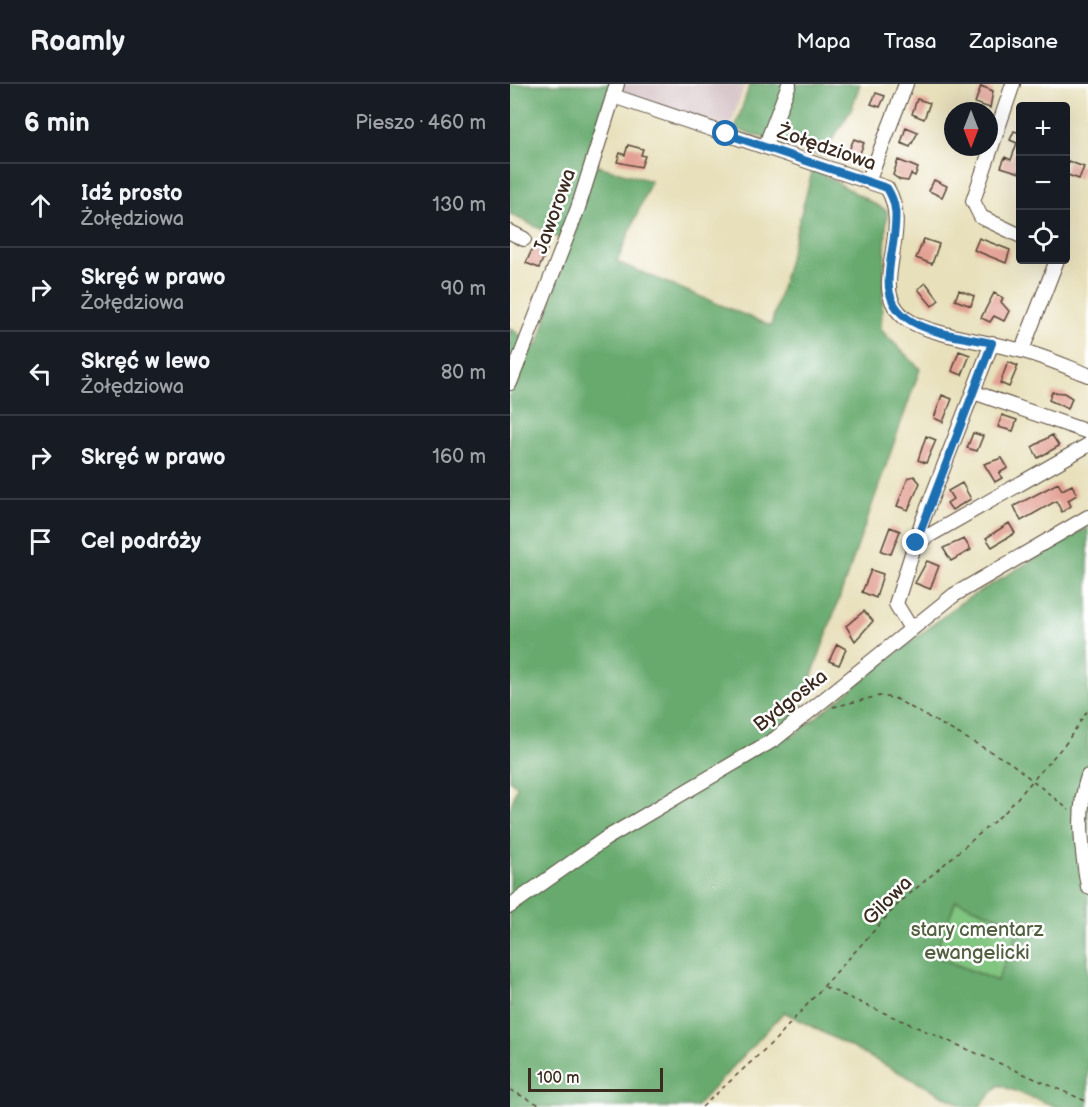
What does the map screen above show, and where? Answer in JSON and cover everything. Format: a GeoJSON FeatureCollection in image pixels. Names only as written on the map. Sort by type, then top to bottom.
{"type":"FeatureCollection","features":[{"type":"Feature","properties":{"kind":"street"},"geometry":{"type":"LineString","coordinates":[[765,147],[789,84]]}},
{"type":"Feature","properties":{"kind":"street"},"geometry":{"type":"LineString","coordinates":[[868,182],[906,84]]}},
{"type":"Feature","properties":{"kind":"street"},"geometry":{"type":"LineString","coordinates":[[1013,84],[974,201],[981,217],[1016,234]]}},
{"type":"Feature","properties":{"kind":"street","name":"Żołędziowa"},"geometry":{"type":"LineString","coordinates":[[615,90],[765,147],[887,188],[894,199],[897,214],[889,283],[891,297],[898,311],[919,326],[1022,350],[1088,375]]}},
{"type":"Feature","properties":{"kind":"street","name":"Jaworowa"},"geometry":{"type":"LineString","coordinates":[[510,383],[578,208],[615,90]]}},
{"type":"Feature","properties":{"kind":"street"},"geometry":{"type":"LineString","coordinates":[[510,232],[524,239]]}},
{"type":"Feature","properties":{"kind":"street"},"geometry":{"type":"LineString","coordinates":[[1022,350],[1055,264]]}},
{"type":"Feature","properties":{"kind":"street"},"geometry":{"type":"LineString","coordinates":[[910,627],[896,604],[916,543],[992,343]]}},
{"type":"Feature","properties":{"kind":"street"},"geometry":{"type":"LineString","coordinates":[[974,392],[1088,432]]}},
{"type":"Feature","properties":{"kind":"street"},"geometry":{"type":"LineString","coordinates":[[916,543],[1088,445]]}},
{"type":"Feature","properties":{"kind":"street","name":"Bydgoska"},"geometry":{"type":"LineString","coordinates":[[510,906],[605,839],[762,748],[910,627],[954,595],[1088,517]]}},
{"type":"Feature","properties":{"kind":"street"},"geometry":{"type":"LineString","coordinates":[[1088,776],[1084,790],[1083,821],[1083,852],[1088,887]]}},
{"type":"Feature","properties":{"kind":"path"},"geometry":{"type":"LineString","coordinates":[[817,705],[834,707],[879,696],[894,698],[992,751],[1035,781],[1083,821]]}},
{"type":"Feature","properties":{"kind":"path","name":"Gilowa"},"geometry":{"type":"LineString","coordinates":[[702,1107],[776,1038],[898,904],[1006,811],[1035,781],[1088,710]]}},
{"type":"Feature","properties":{"kind":"path"},"geometry":{"type":"LineString","coordinates":[[824,986],[1088,1102]]}},
{"type":"Feature","properties":{"kind":"path"},"geometry":{"type":"LineString","coordinates":[[510,1090],[544,1107]]}},
{"type":"Feature","properties":{"kind":"shaded area"},"geometry":{"type":"Polygon","coordinates":[[[623,84],[745,84],[730,127],[628,95],[621,89],[623,84]]]}},
{"type":"Feature","properties":{"kind":"green space"},"geometry":{"type":"Polygon","coordinates":[[[510,84],[611,84],[587,163],[651,181],[617,262],[771,326],[813,169],[887,211],[881,330],[920,369],[790,738],[960,603],[1088,527],[1088,1107],[1057,1107],[999,1085],[979,1107],[965,1107],[784,1012],[696,1107],[510,1107],[510,809],[517,786],[510,781],[510,328],[537,347],[569,243],[510,214],[510,84]],[[956,900],[934,956],[997,981],[1020,926],[956,900]]]}},
{"type":"Feature","properties":{"kind":"green space"},"geometry":{"type":"Polygon","coordinates":[[[750,84],[860,84],[851,110],[822,156],[735,129],[750,84]]]}},
{"type":"Feature","properties":{"kind":"green space","name":"stary cmentarz ewangelicki"},"geometry":{"type":"Polygon","coordinates":[[[956,900],[1020,926],[997,981],[933,955],[956,900]]]}},
{"type":"Feature","properties":{"kind":"building"},"geometry":{"type":"Polygon","coordinates":[[[981,86],[993,91],[991,102],[975,102],[981,86]]]}},
{"type":"Feature","properties":{"kind":"building"},"geometry":{"type":"Polygon","coordinates":[[[876,93],[885,96],[880,107],[871,104],[876,93]]]}},
{"type":"Feature","properties":{"kind":"building"},"geometry":{"type":"Polygon","coordinates":[[[917,99],[930,103],[924,119],[912,114],[917,99]]]}},
{"type":"Feature","properties":{"kind":"building"},"geometry":{"type":"Polygon","coordinates":[[[906,127],[918,132],[910,147],[901,143],[906,127]]]}},
{"type":"Feature","properties":{"kind":"building"},"geometry":{"type":"Polygon","coordinates":[[[1014,131],[1016,132],[1016,143],[1010,140],[1014,131]]]}},
{"type":"Feature","properties":{"kind":"building"},"geometry":{"type":"Polygon","coordinates":[[[854,139],[864,143],[858,158],[847,154],[854,139]]]}},
{"type":"Feature","properties":{"kind":"building"},"geometry":{"type":"Polygon","coordinates":[[[628,145],[643,149],[641,155],[645,156],[641,167],[617,162],[620,153],[625,155],[628,145]]]}},
{"type":"Feature","properties":{"kind":"building"},"geometry":{"type":"Polygon","coordinates":[[[1016,146],[1016,172],[1001,167],[1005,157],[1011,160],[1016,146]]]}},
{"type":"Feature","properties":{"kind":"building"},"geometry":{"type":"Polygon","coordinates":[[[898,160],[918,168],[915,176],[911,174],[908,181],[900,180],[893,175],[898,160]]]}},
{"type":"Feature","properties":{"kind":"building"},"geometry":{"type":"Polygon","coordinates":[[[1070,162],[1084,167],[1079,179],[1070,176],[1070,162]]]}},
{"type":"Feature","properties":{"kind":"building"},"geometry":{"type":"Polygon","coordinates":[[[934,180],[947,186],[942,197],[929,191],[934,180]]]}},
{"type":"Feature","properties":{"kind":"building"},"geometry":{"type":"Polygon","coordinates":[[[979,238],[1010,250],[1006,263],[974,250],[979,238]]]}},
{"type":"Feature","properties":{"kind":"building"},"geometry":{"type":"Polygon","coordinates":[[[924,239],[939,244],[932,264],[916,258],[924,239]]]}},
{"type":"Feature","properties":{"kind":"building"},"geometry":{"type":"Polygon","coordinates":[[[534,245],[547,250],[539,268],[526,263],[534,245]]]}},
{"type":"Feature","properties":{"kind":"building"},"geometry":{"type":"Polygon","coordinates":[[[926,283],[939,300],[932,306],[918,289],[926,283]]]}},
{"type":"Feature","properties":{"kind":"building"},"geometry":{"type":"Polygon","coordinates":[[[959,290],[974,296],[971,306],[955,300],[959,290]]]}},
{"type":"Feature","properties":{"kind":"building"},"geometry":{"type":"Polygon","coordinates":[[[994,293],[1003,298],[1001,302],[1009,311],[1004,321],[994,316],[990,322],[981,318],[994,293]]]}},
{"type":"Feature","properties":{"kind":"building"},"geometry":{"type":"Polygon","coordinates":[[[959,351],[970,355],[962,375],[952,371],[959,351]]]}},
{"type":"Feature","properties":{"kind":"building"},"geometry":{"type":"Polygon","coordinates":[[[1008,362],[1018,366],[1009,387],[1000,383],[1008,362]]]}},
{"type":"Feature","properties":{"kind":"building"},"geometry":{"type":"Polygon","coordinates":[[[1052,392],[1064,393],[1072,398],[1068,409],[1049,400],[1052,392]]]}},
{"type":"Feature","properties":{"kind":"building"},"geometry":{"type":"Polygon","coordinates":[[[942,395],[952,399],[943,422],[934,418],[942,395]]]}},
{"type":"Feature","properties":{"kind":"building"},"geometry":{"type":"Polygon","coordinates":[[[1002,415],[1017,420],[1013,431],[998,427],[1002,415]]]}},
{"type":"Feature","properties":{"kind":"building"},"geometry":{"type":"Polygon","coordinates":[[[973,433],[983,436],[977,451],[967,448],[973,433]]]}},
{"type":"Feature","properties":{"kind":"building"},"geometry":{"type":"Polygon","coordinates":[[[1052,435],[1059,446],[1038,458],[1032,447],[1052,435]]]}},
{"type":"Feature","properties":{"kind":"building"},"geometry":{"type":"Polygon","coordinates":[[[926,436],[936,440],[926,463],[918,460],[926,436]]]}},
{"type":"Feature","properties":{"kind":"building"},"geometry":{"type":"Polygon","coordinates":[[[1002,458],[1008,468],[999,473],[1002,478],[995,482],[984,464],[1002,458]]]}},
{"type":"Feature","properties":{"kind":"building"},"geometry":{"type":"Polygon","coordinates":[[[914,476],[920,483],[908,510],[897,506],[908,478],[914,476]]]}},
{"type":"Feature","properties":{"kind":"building"},"geometry":{"type":"Polygon","coordinates":[[[962,483],[971,499],[952,510],[947,503],[953,499],[948,491],[962,483]]]}},
{"type":"Feature","properties":{"kind":"building"},"geometry":{"type":"Polygon","coordinates":[[[1058,483],[1062,490],[1072,485],[1077,495],[1068,500],[1071,506],[1062,512],[1056,501],[1021,521],[1014,506],[1058,483]]]}},
{"type":"Feature","properties":{"kind":"building"},"geometry":{"type":"Polygon","coordinates":[[[1009,523],[1015,533],[992,547],[986,538],[1009,523]]]}},
{"type":"Feature","properties":{"kind":"building"},"geometry":{"type":"Polygon","coordinates":[[[890,527],[900,531],[891,554],[881,551],[890,527]]]}},
{"type":"Feature","properties":{"kind":"building"},"geometry":{"type":"Polygon","coordinates":[[[964,539],[971,550],[951,561],[943,548],[964,539]]]}},
{"type":"Feature","properties":{"kind":"building"},"geometry":{"type":"Polygon","coordinates":[[[927,561],[939,566],[930,589],[915,583],[927,561]]]}},
{"type":"Feature","properties":{"kind":"building"},"geometry":{"type":"Polygon","coordinates":[[[871,570],[883,574],[876,598],[862,592],[871,570]]]}},
{"type":"Feature","properties":{"kind":"building"},"geometry":{"type":"Polygon","coordinates":[[[864,611],[873,621],[855,641],[846,626],[864,611]]]}},
{"type":"Feature","properties":{"kind":"building"},"geometry":{"type":"Polygon","coordinates":[[[837,644],[846,649],[839,665],[829,661],[837,644]]]}},
{"type":"Feature","properties":{"kind":"route"},"geometry":{"type":"LineString","coordinates":[[726,134],[887,188],[894,199],[897,214],[889,291],[898,311],[919,326],[992,343],[916,543]]}}]}
